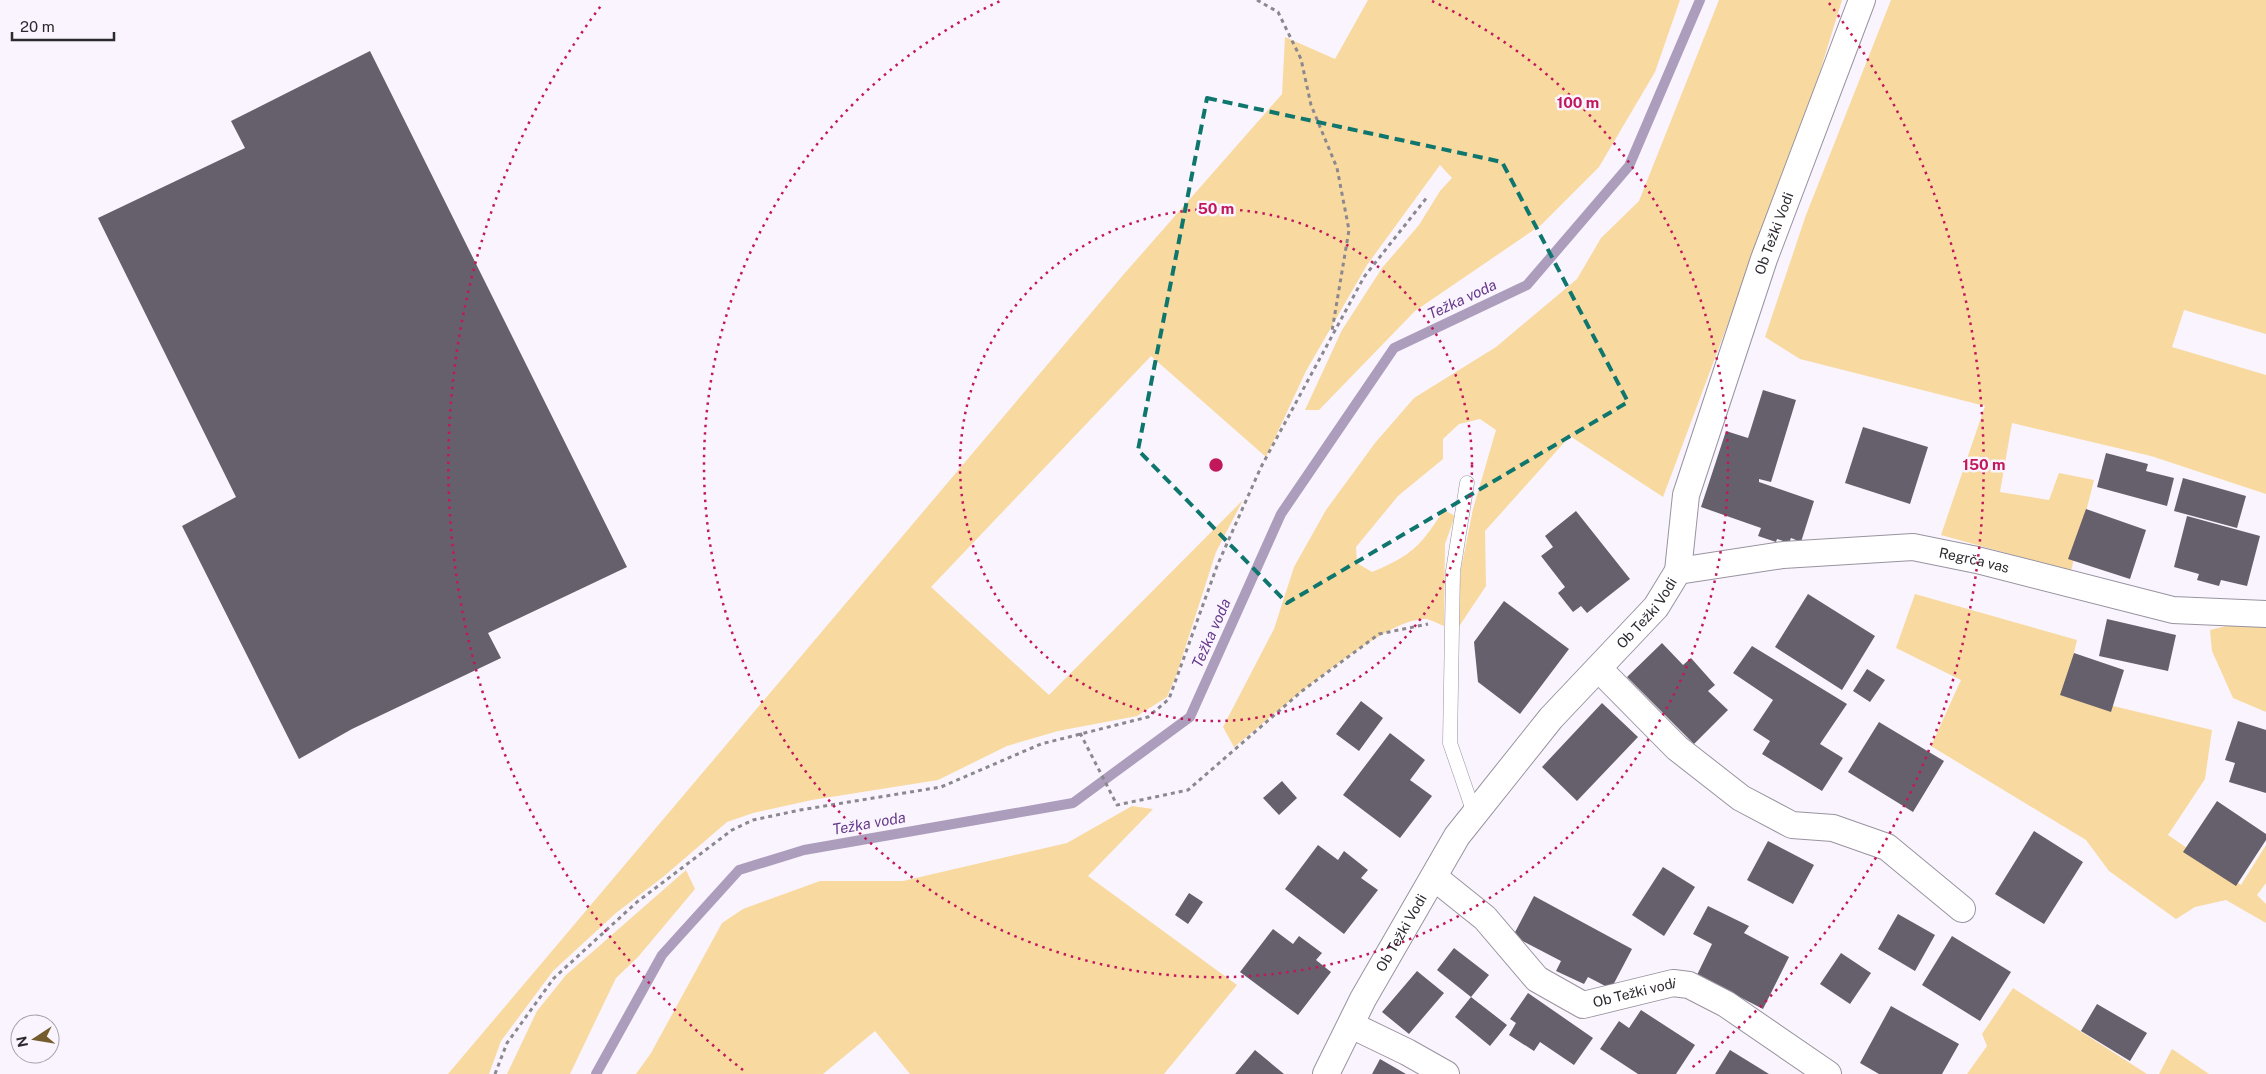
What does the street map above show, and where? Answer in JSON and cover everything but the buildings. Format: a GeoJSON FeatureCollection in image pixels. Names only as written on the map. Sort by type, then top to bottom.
{"type":"FeatureCollection","features":[{"type":"Feature","properties":{"kind":"street","name":"Ob Težki Vodi"},"geometry":{"type":"LineString","coordinates":[[1326,1074],[1363,999],[1435,878],[1457,836],[1551,718],[1656,607],[1678,571],[1686,495],[1764,259],[1862,0]]}},
{"type":"Feature","properties":{"kind":"street","name":"Regrča vas"},"geometry":{"type":"LineString","coordinates":[[1678,571],[1783,555],[1914,547],[1977,560],[2174,610],[2266,614]]}},
{"type":"Feature","properties":{"kind":"street"},"geometry":{"type":"LineString","coordinates":[[1599,669],[1677,748],[1741,798],[1792,825],[1833,828],[1887,848],[1962,909]]}},
{"type":"Feature","properties":{"kind":"street","name":"Ob Težki vodi"},"geometry":{"type":"LineString","coordinates":[[1435,878],[1485,918],[1537,979],[1583,1005],[1673,983],[1689,985],[1726,1004],[1828,1074]]}},
{"type":"Feature","properties":{"kind":"street"},"geometry":{"type":"LineString","coordinates":[[1351,1025],[1407,1052],[1446,1074]]}},
{"type":"Feature","properties":{"kind":"lane"},"geometry":{"type":"LineString","coordinates":[[1467,483],[1453,571],[1450,743],[1474,813]]}},
{"type":"Feature","properties":{"kind":"path"},"geometry":{"type":"LineString","coordinates":[[1257,0],[1278,12],[1301,59],[1311,105],[1337,168],[1349,230],[1331,334]]}},
{"type":"Feature","properties":{"kind":"path"},"geometry":{"type":"LineString","coordinates":[[496,1074],[508,1043],[554,978],[638,902],[732,830],[753,820],[800,810],[941,787],[1041,744],[1148,717],[1169,699],[1217,566],[1261,467],[1305,388],[1331,334],[1364,277],[1428,196]]}},
{"type":"Feature","properties":{"kind":"path"},"geometry":{"type":"LineString","coordinates":[[1080,733],[1118,805],[1188,790],[1302,691],[1379,634],[1429,623],[1451,638]]}},
{"type":"Feature","properties":{"kind":"highlighted area"},"geometry":{"type":"Polygon","coordinates":[[[1207,98],[1502,162],[1628,402],[1287,603],[1138,450],[1207,98]]]}},
{"type":"Feature","properties":{"kind":"shaded area"},"geometry":{"type":"Polygon","coordinates":[[[1368,0],[1680,0],[1655,72],[1599,167],[1541,225],[1415,311],[1319,410],[1305,410],[1342,330],[1382,268],[1419,225],[1440,191],[1452,178],[1440,165],[1367,265],[1306,371],[1266,457],[1151,356],[931,587],[1049,695],[1243,500],[1216,552],[1177,673],[1167,697],[1137,716],[1058,731],[1007,746],[938,780],[812,800],[753,813],[727,822],[663,877],[616,913],[553,971],[501,1041],[489,1074],[448,1074],[1124,274],[1282,94],[1285,37],[1335,59],[1368,0]]]}},
{"type":"Feature","properties":{"kind":"shaded area"},"geometry":{"type":"Polygon","coordinates":[[[1719,0],[1842,0],[1810,104],[1663,497],[1570,436],[1485,531],[1486,586],[1456,631],[1461,569],[1473,509],[1496,430],[1480,419],[1459,424],[1443,439],[1443,459],[1398,496],[1356,547],[1357,563],[1372,572],[1397,560],[1414,548],[1444,510],[1455,516],[1445,544],[1444,626],[1426,619],[1407,622],[1383,634],[1328,671],[1234,747],[1223,727],[1274,629],[1294,567],[1326,510],[1375,443],[1414,398],[1496,347],[1577,279],[1601,238],[1639,201],[1719,0]]]}},
{"type":"Feature","properties":{"kind":"shaded area"},"geometry":{"type":"Polygon","coordinates":[[[1891,0],[2266,0],[2266,334],[2184,310],[2172,347],[2266,375],[2266,494],[2151,456],[2012,423],[2000,492],[2049,500],[2059,473],[2094,480],[2071,571],[1941,535],[1985,406],[1800,359],[1765,337],[1806,215],[1891,0]]]}},
{"type":"Feature","properties":{"kind":"shaded area"},"geometry":{"type":"Polygon","coordinates":[[[1915,594],[2077,640],[2064,694],[2212,730],[2205,779],[2168,835],[2241,885],[2266,845],[2266,883],[2257,895],[2266,904],[2266,923],[2226,900],[2195,907],[2176,919],[2109,871],[2086,840],[1931,746],[1961,680],[1896,648],[1915,594]]]}},
{"type":"Feature","properties":{"kind":"shaded area"},"geometry":{"type":"Polygon","coordinates":[[[2234,624],[2266,627],[2266,712],[2233,698],[2212,651],[2210,630],[2234,624]]]}},
{"type":"Feature","properties":{"kind":"shaded area"},"geometry":{"type":"Polygon","coordinates":[[[1132,806],[1153,809],[1088,876],[1237,985],[1164,1074],[910,1074],[875,1031],[823,1074],[636,1074],[651,1053],[722,923],[743,909],[820,881],[903,881],[1067,843],[1132,806]]]}},
{"type":"Feature","properties":{"kind":"shaded area"},"geometry":{"type":"Polygon","coordinates":[[[686,870],[695,889],[638,957],[616,978],[570,1074],[507,1074],[537,1011],[566,975],[686,870]]]}},
{"type":"Feature","properties":{"kind":"shaded area"},"geometry":{"type":"Polygon","coordinates":[[[2013,988],[2147,1074],[1967,1074],[1987,1046],[1982,1034],[2013,988]]]}},
{"type":"Feature","properties":{"kind":"shaded area"},"geometry":{"type":"Polygon","coordinates":[[[2172,1049],[2209,1074],[2159,1074],[2172,1049]]]}},
{"type":"Feature","properties":{"kind":"waterway","name":"Težka voda"},"geometry":{"type":"LineString","coordinates":[[596,1074],[662,955],[739,870],[804,850],[1073,803],[1190,717],[1281,514],[1394,348],[1527,285],[1629,166],[1700,0]]}}]}
